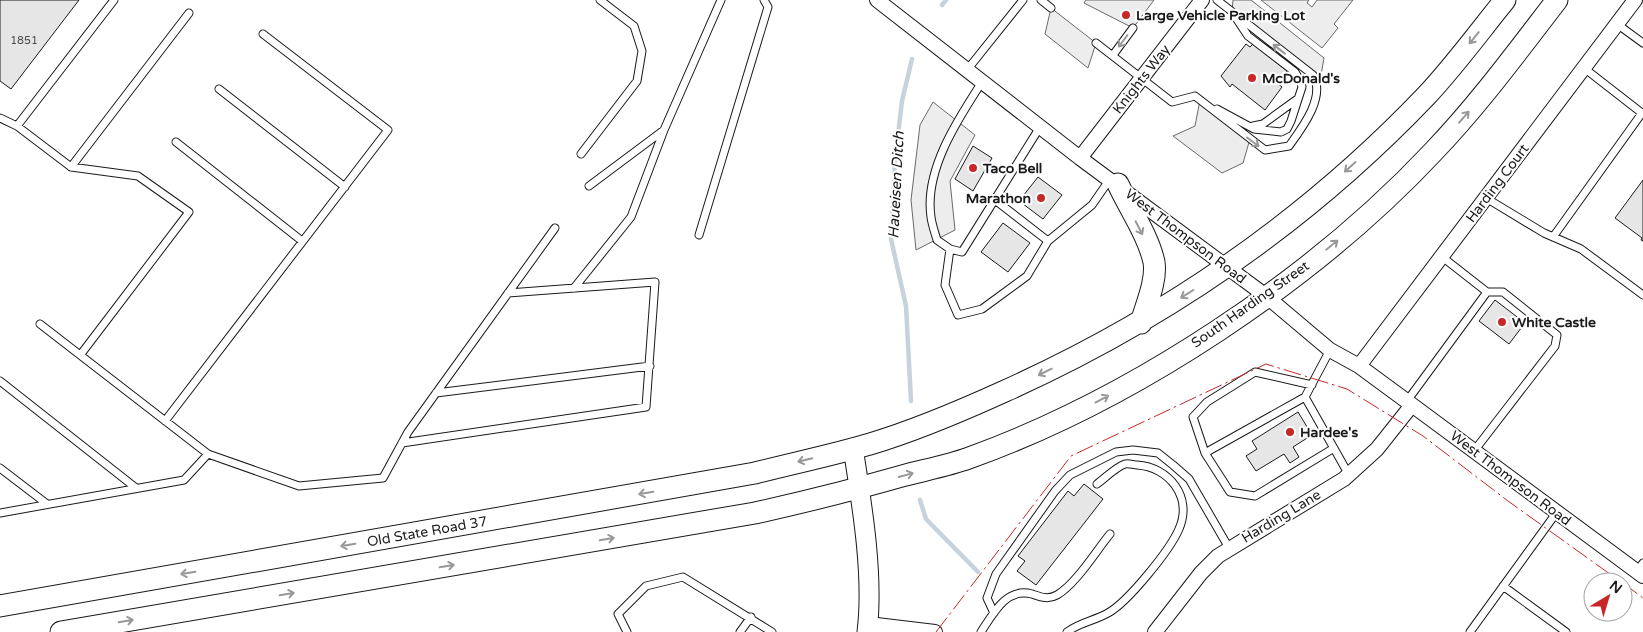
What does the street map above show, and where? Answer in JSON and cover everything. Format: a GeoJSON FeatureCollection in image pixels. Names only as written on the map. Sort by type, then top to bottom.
{"type":"FeatureCollection","features":[{"type":"Feature","properties":{"kind":"main road"},"geometry":{"type":"LineString","coordinates":[[853,448],[949,416],[1032,379],[1141,323],[1228,268],[1322,192],[1387,135],[1428,93],[1505,0]]}},
{"type":"Feature","properties":{"kind":"main road","name":"South Harding Street"},"geometry":{"type":"LineString","coordinates":[[860,489],[966,459],[1026,436],[1098,401],[1146,374],[1266,296],[1374,210],[1432,154],[1474,106],[1557,0]]}},
{"type":"Feature","properties":{"kind":"main road"},"geometry":{"type":"LineString","coordinates":[[1114,181],[1146,242],[1154,263],[1151,288],[1141,323]]}},
{"type":"Feature","properties":{"kind":"main road","name":"Old State Road 37"},"geometry":{"type":"LineString","coordinates":[[0,606],[679,487],[756,472],[853,448]]}},
{"type":"Feature","properties":{"kind":"main road"},"geometry":{"type":"LineString","coordinates":[[61,632],[755,513],[860,489]]}},
{"type":"Feature","properties":{"kind":"street","name":"West Thompson Road"},"geometry":{"type":"LineString","coordinates":[[877,0],[1080,158],[1114,181],[1266,296],[1330,350],[1358,366],[1556,512],[1641,570]]}},
{"type":"Feature","properties":{"kind":"street","name":"Knights Way"},"geometry":{"type":"LineString","coordinates":[[1080,158],[1202,0]]}},
{"type":"Feature","properties":{"kind":"street","name":"Harding Court"},"geometry":{"type":"LineString","coordinates":[[1358,366],[1635,0]]}},
{"type":"Feature","properties":{"kind":"street","name":"Harding Lane"},"geometry":{"type":"LineString","coordinates":[[1155,632],[1201,573],[1229,548],[1349,475],[1377,449],[1409,403]]}},
{"type":"Feature","properties":{"kind":"street"},"geometry":{"type":"LineString","coordinates":[[853,448],[860,489],[869,584],[868,628],[935,632]]}},
{"type":"Feature","properties":{"kind":"lane"},"geometry":{"type":"LineString","coordinates":[[17,126],[114,0]]}},
{"type":"Feature","properties":{"kind":"lane"},"geometry":{"type":"LineString","coordinates":[[581,154],[637,81],[642,50],[634,26],[600,0]]}},
{"type":"Feature","properties":{"kind":"lane"},"geometry":{"type":"LineString","coordinates":[[574,288],[631,217],[664,130],[721,0]]}},
{"type":"Feature","properties":{"kind":"lane"},"geometry":{"type":"LineString","coordinates":[[699,235],[768,7],[764,0]]}},
{"type":"Feature","properties":{"kind":"lane"},"geometry":{"type":"LineString","coordinates":[[967,70],[1023,0]]}},
{"type":"Feature","properties":{"kind":"lane"},"geometry":{"type":"LineString","coordinates":[[1041,0],[1052,8]]}},
{"type":"Feature","properties":{"kind":"lane"},"geometry":{"type":"LineString","coordinates":[[1195,96],[1265,150],[1289,146],[1301,129],[1318,92],[1318,83],[1313,75],[1217,0]]}},
{"type":"Feature","properties":{"kind":"lane"},"geometry":{"type":"LineString","coordinates":[[1096,43],[1172,102],[1195,96],[1241,123],[1262,131],[1277,133],[1284,131],[1292,121],[1302,87],[1297,74],[1248,36],[1232,11]]}},
{"type":"Feature","properties":{"kind":"lane"},"geometry":{"type":"LineString","coordinates":[[71,167],[189,12]]}},
{"type":"Feature","properties":{"kind":"lane"},"geometry":{"type":"LineString","coordinates":[[1617,24],[1643,43]]}},
{"type":"Feature","properties":{"kind":"lane"},"geometry":{"type":"LineString","coordinates":[[1113,55],[1133,28]]}},
{"type":"Feature","properties":{"kind":"lane"},"geometry":{"type":"LineString","coordinates":[[165,421],[388,130],[263,34]]}},
{"type":"Feature","properties":{"kind":"lane"},"geometry":{"type":"LineString","coordinates":[[1554,238],[1643,114],[1584,68]]}},
{"type":"Feature","properties":{"kind":"lane"},"geometry":{"type":"LineString","coordinates":[[982,82],[961,114],[942,151],[933,185],[931,216],[937,240],[950,249],[962,252],[1040,127]]}},
{"type":"Feature","properties":{"kind":"lane"},"geometry":{"type":"LineString","coordinates":[[219,89],[345,187]]}},
{"type":"Feature","properties":{"kind":"lane"},"geometry":{"type":"LineString","coordinates":[[1241,123],[1261,126],[1291,105],[1299,96]]}},
{"type":"Feature","properties":{"kind":"lane"},"geometry":{"type":"LineString","coordinates":[[0,118],[17,126],[71,167],[138,176],[189,212],[80,354]]}},
{"type":"Feature","properties":{"kind":"lane"},"geometry":{"type":"LineString","coordinates":[[589,186],[664,130]]}},
{"type":"Feature","properties":{"kind":"lane"},"geometry":{"type":"LineString","coordinates":[[176,142],[302,241]]}},
{"type":"Feature","properties":{"kind":"lane"},"geometry":{"type":"LineString","coordinates":[[950,249],[946,285],[958,315],[982,309],[1027,276],[1048,241],[1092,205],[1114,181]]}},
{"type":"Feature","properties":{"kind":"lane"},"geometry":{"type":"LineString","coordinates":[[1486,198],[1554,238],[1581,249],[1643,295]]}},
{"type":"Feature","properties":{"kind":"lane"},"geometry":{"type":"LineString","coordinates":[[995,200],[1048,241]]}},
{"type":"Feature","properties":{"kind":"lane"},"geometry":{"type":"LineString","coordinates":[[40,324],[208,454],[299,486],[383,478],[402,443],[436,393],[555,228]]}},
{"type":"Feature","properties":{"kind":"lane"},"geometry":{"type":"LineString","coordinates":[[1441,256],[1487,292],[1503,292],[1557,335],[1554,346],[1474,451]]}},
{"type":"Feature","properties":{"kind":"lane"},"geometry":{"type":"LineString","coordinates":[[402,443],[646,407],[655,282],[508,293]]}},
{"type":"Feature","properties":{"kind":"lane"},"geometry":{"type":"LineString","coordinates":[[1409,403],[1487,292]]}},
{"type":"Feature","properties":{"kind":"lane"},"geometry":{"type":"LineString","coordinates":[[1205,453],[1305,397],[1330,350]]}},
{"type":"Feature","properties":{"kind":"lane"},"geometry":{"type":"LineString","coordinates":[[436,393],[650,366]]}},
{"type":"Feature","properties":{"kind":"lane"},"geometry":{"type":"LineString","coordinates":[[1312,385],[1255,372],[1207,402],[1193,417],[1205,453],[1230,492],[1255,496],[1334,448]]}},
{"type":"Feature","properties":{"kind":"lane"},"geometry":{"type":"LineString","coordinates":[[0,381],[136,488]]}},
{"type":"Feature","properties":{"kind":"lane"},"geometry":{"type":"LineString","coordinates":[[1305,397],[1349,475]]}},
{"type":"Feature","properties":{"kind":"lane"},"geometry":{"type":"LineString","coordinates":[[994,613],[987,598],[996,574],[1055,491],[1070,475],[1116,452],[1133,450],[1158,453],[1174,465],[1189,478],[1229,548]]}},
{"type":"Feature","properties":{"kind":"lane"},"geometry":{"type":"LineString","coordinates":[[0,513],[184,480],[208,454]]}},
{"type":"Feature","properties":{"kind":"lane"},"geometry":{"type":"LineString","coordinates":[[1067,632],[1080,623],[1098,618],[1122,604],[1171,542],[1179,530],[1184,515],[1180,491],[1170,478],[1151,466],[1126,464],[1097,484]]}},
{"type":"Feature","properties":{"kind":"lane"},"geometry":{"type":"LineString","coordinates":[[0,468],[47,504]]}},
{"type":"Feature","properties":{"kind":"lane"},"geometry":{"type":"LineString","coordinates":[[1470,632],[1556,512]]}},
{"type":"Feature","properties":{"kind":"lane"},"geometry":{"type":"LineString","coordinates":[[981,632],[1001,603],[1011,595],[1026,593],[1046,598],[1057,595],[1068,586],[1110,534]]}},
{"type":"Feature","properties":{"kind":"lane"},"geometry":{"type":"LineString","coordinates":[[627,632],[618,614],[646,586],[683,577],[751,617],[772,632]]}},
{"type":"Feature","properties":{"kind":"lane"},"geometry":{"type":"LineString","coordinates":[[1503,586],[1566,632]]}},
{"type":"Feature","properties":{"kind":"lane"},"geometry":{"type":"LineString","coordinates":[[740,632],[751,617]]}},
{"type":"Feature","properties":{"kind":"shaded area","name":"Large Vehicle Parking Lot"},"geometry":{"type":"Polygon","coordinates":[[[1086,0],[1154,0],[1133,28],[1084,3],[1086,0]]]}},
{"type":"Feature","properties":{"kind":"shaded area"},"geometry":{"type":"Polygon","coordinates":[[[1233,0],[1251,0],[1324,58],[1318,92],[1318,83],[1232,11],[1233,0]]]}},
{"type":"Feature","properties":{"kind":"shaded area"},"geometry":{"type":"Polygon","coordinates":[[[1261,0],[1309,0],[1307,3],[1312,7],[1317,0],[1353,0],[1334,24],[1338,28],[1322,48],[1261,0]]]}},
{"type":"Feature","properties":{"kind":"shaded area"},"geometry":{"type":"Polygon","coordinates":[[[1051,8],[1096,43],[1088,68],[1045,34],[1051,8]]]}},
{"type":"Feature","properties":{"kind":"shaded area"},"geometry":{"type":"Polygon","coordinates":[[[1200,100],[1250,139],[1243,163],[1222,173],[1173,136],[1195,126],[1200,100]]]}},
{"type":"Feature","properties":{"kind":"shaded area"},"geometry":{"type":"Polygon","coordinates":[[[933,102],[975,135],[950,181],[955,230],[916,250],[911,200],[920,125],[933,102]]]}},
{"type":"Feature","properties":{"kind":"building"},"geometry":{"type":"Polygon","coordinates":[[[0,0],[79,0],[11,89],[0,81],[0,0]]]}},
{"type":"Feature","properties":{"kind":"building","name":"McDonald's"},"geometry":{"type":"Polygon","coordinates":[[[1246,44],[1250,47],[1253,44],[1287,71],[1277,83],[1282,87],[1265,110],[1232,84],[1230,87],[1221,76],[1246,44]]]}},
{"type":"Feature","properties":{"kind":"building","name":"Taco Bell"},"geometry":{"type":"Polygon","coordinates":[[[973,146],[992,158],[973,191],[955,179],[973,146]]]}},
{"type":"Feature","properties":{"kind":"building","name":"Marathon"},"geometry":{"type":"Polygon","coordinates":[[[1038,177],[1062,195],[1043,219],[1019,201],[1038,177]]]}},
{"type":"Feature","properties":{"kind":"building"},"geometry":{"type":"Polygon","coordinates":[[[1643,180],[1643,241],[1641,240],[1642,238],[1615,218],[1643,180]]]}},
{"type":"Feature","properties":{"kind":"building"},"geometry":{"type":"Polygon","coordinates":[[[1003,223],[1030,243],[1008,272],[981,252],[1003,223]]]}},
{"type":"Feature","properties":{"kind":"building","name":"White Castle"},"geometry":{"type":"Polygon","coordinates":[[[1495,300],[1525,323],[1509,344],[1479,321],[1495,300]]]}},
{"type":"Feature","properties":{"kind":"building"},"geometry":{"type":"Polygon","coordinates":[[[1298,412],[1312,435],[1293,447],[1299,457],[1290,463],[1284,454],[1256,471],[1246,456],[1257,449],[1252,441],[1298,412]]]}},
{"type":"Feature","properties":{"kind":"building"},"geometry":{"type":"Polygon","coordinates":[[[1084,484],[1103,499],[1036,585],[1017,571],[1025,561],[1018,556],[1068,491],[1074,496],[1084,484]]]}},
{"type":"Feature","properties":{"kind":"waterway","name":"Haueisen Ditch"},"geometry":{"type":"LineString","coordinates":[[942,5],[946,0]]}},
{"type":"Feature","properties":{"kind":"waterway","name":"Haueisen Ditch"},"geometry":{"type":"LineString","coordinates":[[911,401],[906,306],[891,239],[895,160],[902,101],[912,59]]}},
{"type":"Feature","properties":{"kind":"waterway","name":"Haueisen Ditch"},"geometry":{"type":"LineString","coordinates":[[920,500],[926,519],[978,572]]}},
{"type":"Feature","properties":{"kind":"power"},"geometry":{"type":"LineString","coordinates":[[936,632],[1071,456],[1266,364],[1347,389],[1423,436],[1508,501],[1607,572]]}},
{"type":"Feature","properties":{"kind":"power"},"geometry":{"type":"LineString","coordinates":[[1633,590],[1643,598]]}},
{"type":"Feature","properties":{"kind":"place","name":"Large Vehicle Parking Lot"},"geometry":{"type":"Point","coordinates":[1126,15]}},
{"type":"Feature","properties":{"kind":"place","name":"McDonald's"},"geometry":{"type":"Point","coordinates":[1252,78]}},
{"type":"Feature","properties":{"kind":"place","name":"Taco Bell"},"geometry":{"type":"Point","coordinates":[973,168]}},
{"type":"Feature","properties":{"kind":"place","name":"Marathon"},"geometry":{"type":"Point","coordinates":[1041,198]}},
{"type":"Feature","properties":{"kind":"place","name":"White Castle"},"geometry":{"type":"Point","coordinates":[1502,322]}},
{"type":"Feature","properties":{"kind":"place","name":"Hardee's"},"geometry":{"type":"Point","coordinates":[1290,432]}}]}
